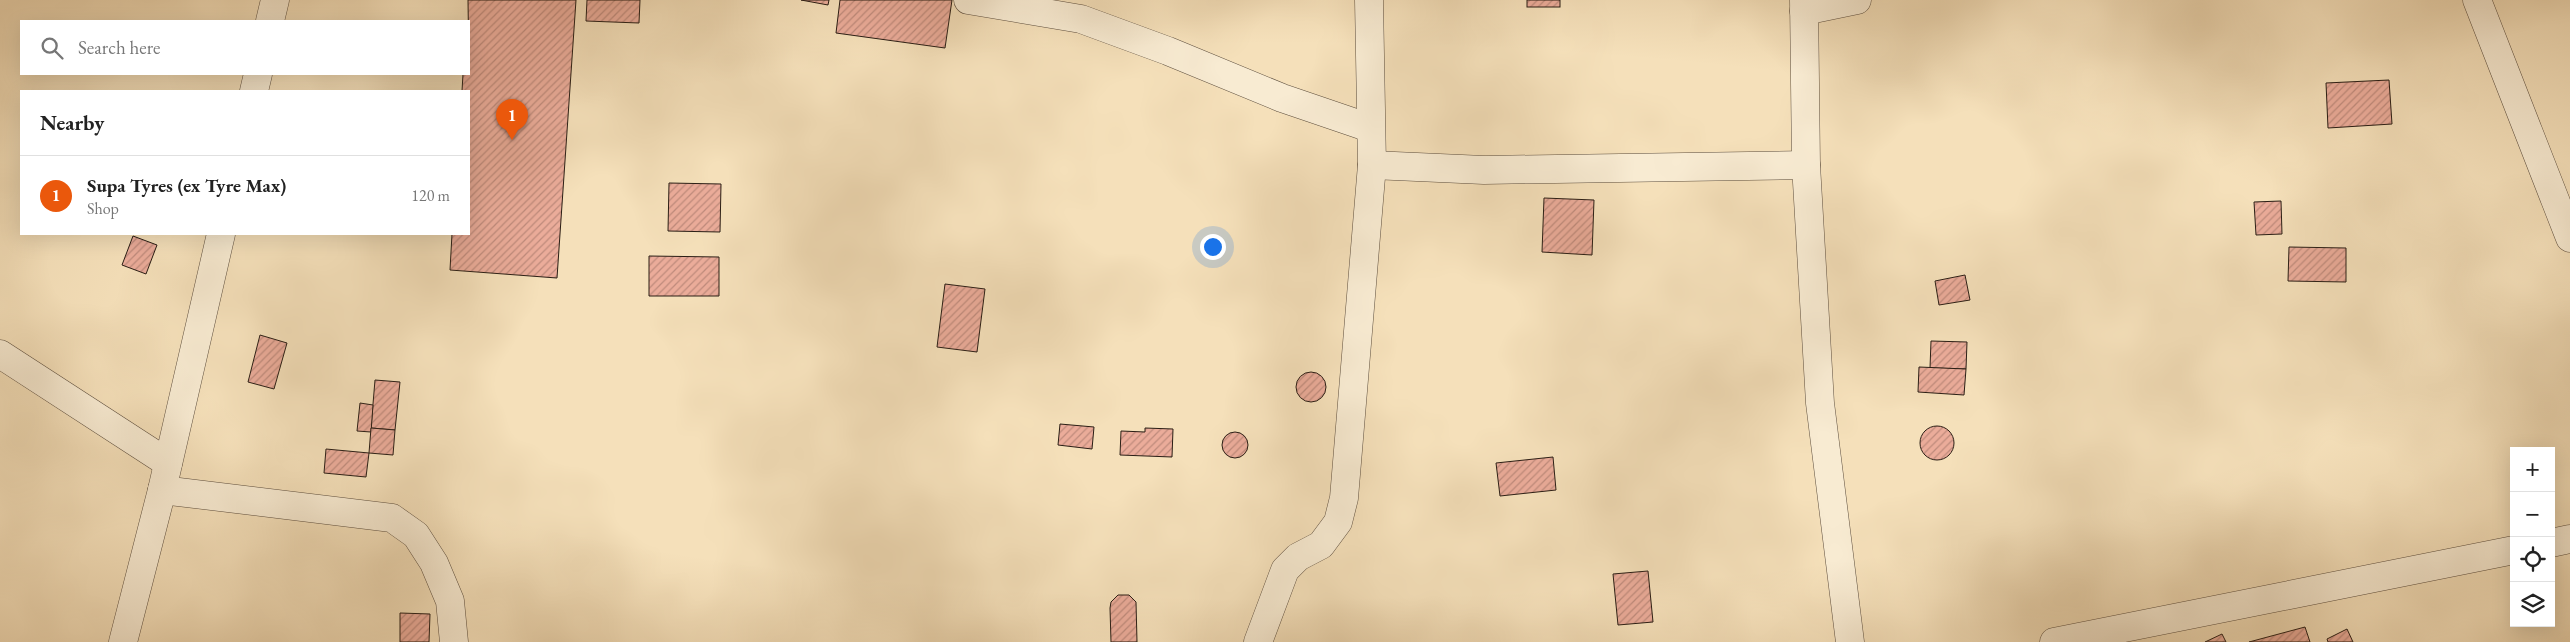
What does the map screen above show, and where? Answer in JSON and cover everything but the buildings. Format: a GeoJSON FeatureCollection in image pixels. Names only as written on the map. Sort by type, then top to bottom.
{"type":"FeatureCollection","features":[{"type":"Feature","properties":{"kind":"street"},"geometry":{"type":"LineString","coordinates":[[270,20],[275,0]]}},
{"type":"Feature","properties":{"kind":"street"},"geometry":{"type":"LineString","coordinates":[[968,0],[1080,19],[1168,51],[1282,98],[1370,128]]}},
{"type":"Feature","properties":{"kind":"street"},"geometry":{"type":"LineString","coordinates":[[1258,642],[1285,570],[1298,557],[1321,545],[1338,522],[1344,498],[1372,165],[1369,0]]}},
{"type":"Feature","properties":{"kind":"street"},"geometry":{"type":"LineString","coordinates":[[1850,642],[1820,404],[1806,165],[1804,6],[1857,0]]}},
{"type":"Feature","properties":{"kind":"street"},"geometry":{"type":"LineString","coordinates":[[2477,0],[2570,238]]}},
{"type":"Feature","properties":{"kind":"street"},"geometry":{"type":"LineString","coordinates":[[254,90],[258,75]]}},
{"type":"Feature","properties":{"kind":"street"},"geometry":{"type":"LineString","coordinates":[[1372,165],[1484,170],[1806,165]]}},
{"type":"Feature","properties":{"kind":"street"},"geometry":{"type":"LineString","coordinates":[[123,642],[162,490],[221,235]]}},
{"type":"Feature","properties":{"kind":"street"},"geometry":{"type":"LineString","coordinates":[[0,354],[168,463]]}},
{"type":"Feature","properties":{"kind":"street"},"geometry":{"type":"LineString","coordinates":[[162,490],[392,518],[416,535],[434,563],[450,600],[454,642]]}},
{"type":"Feature","properties":{"kind":"street"},"geometry":{"type":"LineString","coordinates":[[2555,542],[2570,539]]}},
{"type":"Feature","properties":{"kind":"street"},"geometry":{"type":"LineString","coordinates":[[2054,642],[2510,551]]}},
{"type":"Feature","properties":{"kind":"place","name":"Supa Tyres (ex Tyre Max)"},"geometry":{"type":"Point","coordinates":[512,140]}}]}
